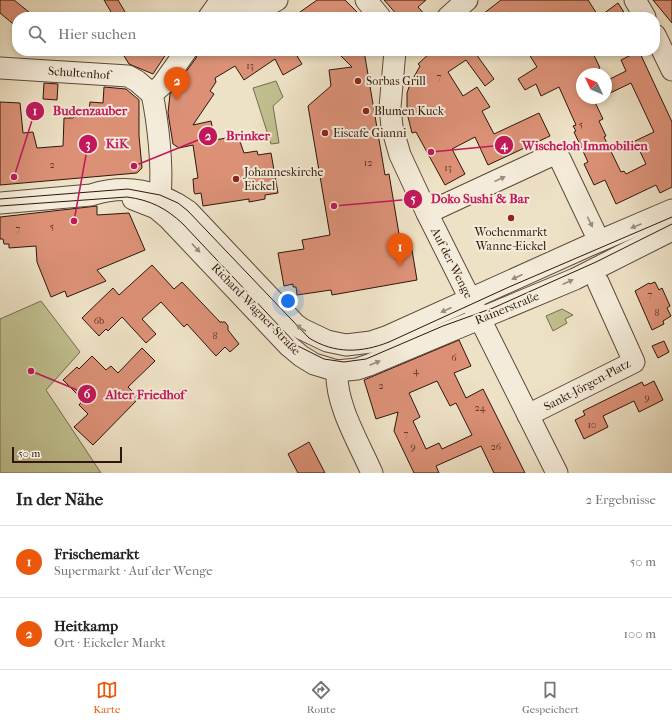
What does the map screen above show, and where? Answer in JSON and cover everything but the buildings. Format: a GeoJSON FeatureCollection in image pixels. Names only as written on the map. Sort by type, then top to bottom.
{"type":"FeatureCollection","features":[{"type":"Feature","properties":{"kind":"street"},"geometry":{"type":"LineString","coordinates":[[213,12],[221,0]]}},
{"type":"Feature","properties":{"kind":"street"},"geometry":{"type":"LineString","coordinates":[[226,0],[241,10],[254,11],[277,0]]}},
{"type":"Feature","properties":{"kind":"street"},"geometry":{"type":"LineString","coordinates":[[366,0],[376,12]]}},
{"type":"Feature","properties":{"kind":"street"},"geometry":{"type":"LineString","coordinates":[[454,12],[467,0]]}},
{"type":"Feature","properties":{"kind":"street"},"geometry":{"type":"LineString","coordinates":[[635,0],[643,12]]}},
{"type":"Feature","properties":{"kind":"street"},"geometry":{"type":"LineString","coordinates":[[660,45],[672,70]]}},
{"type":"Feature","properties":{"kind":"street"},"geometry":{"type":"LineString","coordinates":[[158,201],[160,170],[152,94],[162,85],[182,56]]}},
{"type":"Feature","properties":{"kind":"street","name":"Auf der Wenge"},"geometry":{"type":"LineString","coordinates":[[399,56],[391,95],[392,127],[400,155],[427,214],[557,473]]}},
{"type":"Feature","properties":{"kind":"street","name":"Schultenhof"},"geometry":{"type":"LineString","coordinates":[[0,68],[128,76],[138,81],[152,94]]}},
{"type":"Feature","properties":{"kind":"street"},"geometry":{"type":"LineString","coordinates":[[427,214],[550,156],[556,156],[560,159],[599,241]]}},
{"type":"Feature","properties":{"kind":"street"},"geometry":{"type":"LineString","coordinates":[[0,203],[91,195],[128,189],[144,190],[158,201]]}},
{"type":"Feature","properties":{"kind":"street","name":"Richard-Wagner-Straße"},"geometry":{"type":"LineString","coordinates":[[158,201],[178,203],[188,211],[295,324],[320,339],[336,344]]}},
{"type":"Feature","properties":{"kind":"street","name":"Richard-Wagner-Straße"},"geometry":{"type":"LineString","coordinates":[[158,201],[169,219],[289,346],[314,364],[337,371]]}},
{"type":"Feature","properties":{"kind":"street","name":"Rainerstraße"},"geometry":{"type":"LineString","coordinates":[[336,344],[346,345],[371,342],[672,210]]}},
{"type":"Feature","properties":{"kind":"street","name":"Rainerstraße"},"geometry":{"type":"LineString","coordinates":[[337,371],[357,369],[369,365],[444,332],[480,319],[575,279],[672,230]]}},
{"type":"Feature","properties":{"kind":"street","name":"Sankt-Jörgen-Platz"},"geometry":{"type":"LineString","coordinates":[[528,415],[634,362],[598,282]]}},
{"type":"Feature","properties":{"kind":"street"},"geometry":{"type":"LineString","coordinates":[[337,371],[337,385],[341,401],[372,473]]}},
{"type":"Feature","properties":{"kind":"shaded area"},"geometry":{"type":"Polygon","coordinates":[[[276,81],[283,97],[273,106],[279,143],[271,144],[253,88],[276,81]]]}},
{"type":"Feature","properties":{"kind":"shaded area"},"geometry":{"type":"Polygon","coordinates":[[[41,301],[80,352],[46,390],[101,473],[0,473],[0,319],[41,301]]]}},
{"type":"Feature","properties":{"kind":"shaded area"},"geometry":{"type":"Polygon","coordinates":[[[562,309],[573,315],[565,319],[567,323],[553,331],[546,316],[562,309]]]}},
{"type":"Feature","properties":{"kind":"tram line"},"geometry":{"type":"LineString","coordinates":[[0,199],[128,189],[160,195],[178,203],[188,211],[309,338],[329,347],[348,350],[358,350],[379,346],[389,342],[509,287],[672,217]]}},
{"type":"Feature","properties":{"kind":"tram line"},"geometry":{"type":"LineString","coordinates":[[0,206],[127,197],[143,200],[164,209],[183,224],[298,346],[324,359],[344,362],[366,359],[443,326],[493,308],[596,262],[672,224]]}},
{"type":"Feature","properties":{"kind":"place","name":"Sorbas Grill"},"geometry":{"type":"Point","coordinates":[358,81]}},
{"type":"Feature","properties":{"kind":"place","name":"Heitkamp"},"geometry":{"type":"Point","coordinates":[177,100]}},
{"type":"Feature","properties":{"kind":"place","name":"Blumen Kuck"},"geometry":{"type":"Point","coordinates":[366,111]}},
{"type":"Feature","properties":{"kind":"place","name":"Eiscafe Gianni"},"geometry":{"type":"Point","coordinates":[325,133]}},
{"type":"Feature","properties":{"kind":"place","name":"Wischeloh Immobilien"},"geometry":{"type":"Point","coordinates":[431,152]}},
{"type":"Feature","properties":{"kind":"place","name":"Brinker"},"geometry":{"type":"Point","coordinates":[134,166]}},
{"type":"Feature","properties":{"kind":"place","name":"Budenzauber"},"geometry":{"type":"Point","coordinates":[14,177]}},
{"type":"Feature","properties":{"kind":"place","name":"Johanneskirche Eickel"},"geometry":{"type":"Point","coordinates":[236,179]}},
{"type":"Feature","properties":{"kind":"place","name":"Doko Sushi & Bar"},"geometry":{"type":"Point","coordinates":[334,206]}},
{"type":"Feature","properties":{"kind":"place","name":"Wochenmarkt Wanne-Eickel"},"geometry":{"type":"Point","coordinates":[511,218]}},
{"type":"Feature","properties":{"kind":"place","name":"KiK"},"geometry":{"type":"Point","coordinates":[74,221]}},
{"type":"Feature","properties":{"kind":"place","name":"Frischemarkt"},"geometry":{"type":"Point","coordinates":[400,266]}},
{"type":"Feature","properties":{"kind":"place","name":"Alter Friedhof"},"geometry":{"type":"Point","coordinates":[31,371]}}]}
